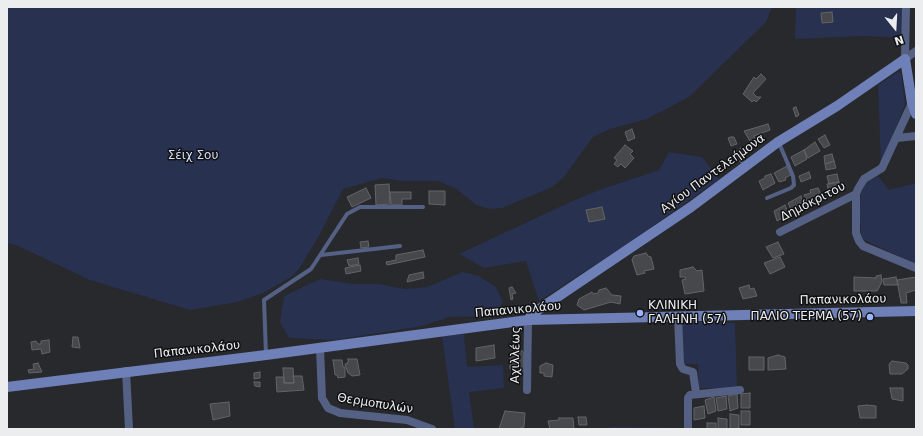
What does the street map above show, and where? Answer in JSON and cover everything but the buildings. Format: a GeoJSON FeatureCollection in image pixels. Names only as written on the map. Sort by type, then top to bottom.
{"type":"FeatureCollection","features":[{"type":"Feature","properties":{"kind":"main road"},"geometry":{"type":"LineString","coordinates":[[905,59],[916,114]]}},
{"type":"Feature","properties":{"kind":"main road","name":"Αγίου Παντελεήμονα"},"geometry":{"type":"LineString","coordinates":[[528,320],[532,314],[691,207],[778,142],[837,106],[905,59]]}},
{"type":"Feature","properties":{"kind":"main road","name":"Παπανικολάου"},"geometry":{"type":"LineString","coordinates":[[7,387],[126,371],[266,355],[528,320],[916,311]]}},
{"type":"Feature","properties":{"kind":"street"},"geometry":{"type":"LineString","coordinates":[[905,59],[906,7]]}},
{"type":"Feature","properties":{"kind":"street","name":"Αγίου Παντελεήμονα"},"geometry":{"type":"LineString","coordinates":[[905,59],[916,51]]}},
{"type":"Feature","properties":{"kind":"street"},"geometry":{"type":"LineString","coordinates":[[913,96],[897,138],[882,168],[860,182],[856,194],[856,233],[860,244],[916,268]]}},
{"type":"Feature","properties":{"kind":"street"},"geometry":{"type":"LineString","coordinates":[[897,138],[916,136]]}},
{"type":"Feature","properties":{"kind":"street","name":"Δημόκριτου"},"geometry":{"type":"LineString","coordinates":[[780,232],[856,194]]}},
{"type":"Feature","properties":{"kind":"street"},"geometry":{"type":"LineString","coordinates":[[678,316],[680,364],[684,369],[693,372],[688,429]]}},
{"type":"Feature","properties":{"kind":"street","name":"Αχιλλέως"},"geometry":{"type":"LineString","coordinates":[[527,390],[528,320]]}},
{"type":"Feature","properties":{"kind":"street","name":"Θερμοπυλών"},"geometry":{"type":"LineString","coordinates":[[320,348],[322,398],[328,408],[340,413],[407,420],[432,429]]}},
{"type":"Feature","properties":{"kind":"street"},"geometry":{"type":"LineString","coordinates":[[126,371],[129,429]]}},
{"type":"Feature","properties":{"kind":"street"},"geometry":{"type":"LineString","coordinates":[[692,395],[740,390]]}},
{"type":"Feature","properties":{"kind":"lane"},"geometry":{"type":"LineString","coordinates":[[767,198],[791,188],[794,185],[793,176],[778,142]]}},
{"type":"Feature","properties":{"kind":"lane"},"geometry":{"type":"LineString","coordinates":[[266,355],[264,300],[303,276],[311,269],[348,214],[360,207],[423,207]]}},
{"type":"Feature","properties":{"kind":"lane"},"geometry":{"type":"LineString","coordinates":[[321,255],[400,246]]}},
{"type":"Feature","properties":{"kind":"green space","name":"Σέιχ Σου"},"geometry":{"type":"Polygon","coordinates":[[[7,7],[772,7],[766,22],[689,97],[647,119],[610,129],[593,137],[563,178],[552,187],[502,208],[489,209],[476,205],[457,189],[438,181],[403,181],[382,178],[343,189],[319,236],[299,269],[291,277],[263,293],[237,302],[190,310],[90,280],[18,246],[7,243],[7,7]]]}},
{"type":"Feature","properties":{"kind":"green space"},"geometry":{"type":"Polygon","coordinates":[[[796,7],[904,7],[905,38],[862,36],[795,39],[796,7]]]}},
{"type":"Feature","properties":{"kind":"green space"},"geometry":{"type":"Polygon","coordinates":[[[898,72],[901,73],[905,104],[881,167],[878,85],[898,72]]]}},
{"type":"Feature","properties":{"kind":"green space"},"geometry":{"type":"Polygon","coordinates":[[[669,152],[702,157],[719,179],[623,247],[539,301],[526,261],[484,268],[459,254],[568,203],[599,190],[659,170],[669,152]]]}},
{"type":"Feature","properties":{"kind":"green space"},"geometry":{"type":"Polygon","coordinates":[[[878,176],[889,190],[916,183],[916,264],[862,239],[859,211],[861,193],[866,183],[878,176]]]}},
{"type":"Feature","properties":{"kind":"green space"},"geometry":{"type":"Polygon","coordinates":[[[463,272],[479,276],[496,287],[503,302],[493,316],[449,317],[422,326],[335,340],[289,338],[280,322],[284,296],[320,279],[353,284],[379,284],[405,289],[427,287],[463,272]]]}},
{"type":"Feature","properties":{"kind":"green space"},"geometry":{"type":"Polygon","coordinates":[[[681,321],[735,323],[737,388],[699,388],[698,364],[683,364],[681,321]]]}},
{"type":"Feature","properties":{"kind":"green space"},"geometry":{"type":"Polygon","coordinates":[[[464,334],[467,367],[503,365],[504,388],[469,392],[474,429],[455,429],[442,336],[464,334]]]}},
{"type":"Feature","properties":{"kind":"green space"},"geometry":{"type":"Polygon","coordinates":[[[610,427],[685,428],[610,429],[610,427]]]}},
{"type":"Feature","properties":{"kind":"place","name":"ΚΛΙΝΙΚΗ ΓΑΛΗΝΗ (57)"},"geometry":{"type":"Point","coordinates":[640,313]}},
{"type":"Feature","properties":{"kind":"place","name":"ΠΑΛΙΟ ΤΕΡΜΑ (57)"},"geometry":{"type":"Point","coordinates":[870,317]}}]}
